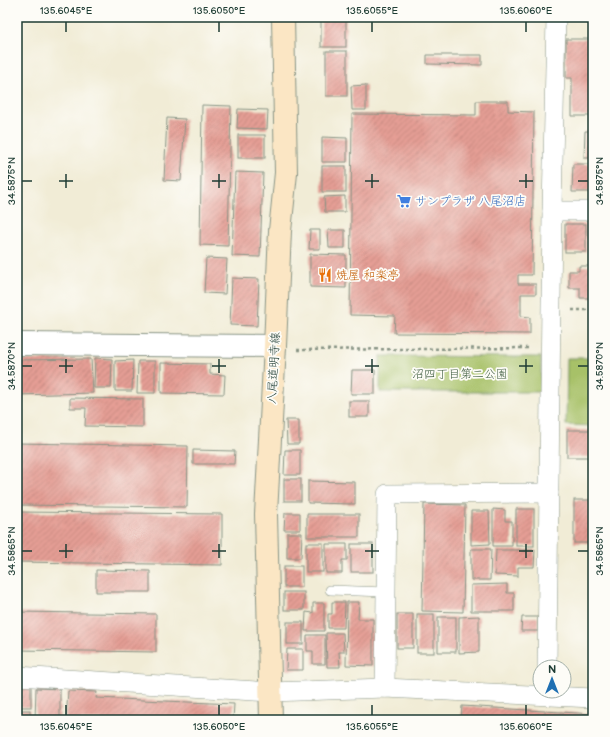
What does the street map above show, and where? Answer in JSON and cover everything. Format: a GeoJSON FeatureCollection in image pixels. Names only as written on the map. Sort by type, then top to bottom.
{"type":"FeatureCollection","features":[{"type":"Feature","properties":{"kind":"main road","name":"八尾道明寺線"},"geometry":{"type":"LineString","coordinates":[[271,720],[266,514],[284,348],[280,230],[286,173],[283,17]]}},
{"type":"Feature","properties":{"kind":"street"},"geometry":{"type":"LineString","coordinates":[[547,659],[552,211],[556,17]]}},
{"type":"Feature","properties":{"kind":"street"},"geometry":{"type":"LineString","coordinates":[[552,211],[593,211]]}},
{"type":"Feature","properties":{"kind":"street"},"geometry":{"type":"LineString","coordinates":[[17,344],[284,348]]}},
{"type":"Feature","properties":{"kind":"street"},"geometry":{"type":"LineString","coordinates":[[385,688],[387,494],[549,493]]}},
{"type":"Feature","properties":{"kind":"street"},"geometry":{"type":"LineString","coordinates":[[17,676],[271,692],[385,688],[532,693]]}},
{"type":"Feature","properties":{"kind":"street"},"geometry":{"type":"LineString","coordinates":[[572,696],[593,698]]}},
{"type":"Feature","properties":{"kind":"lane"},"geometry":{"type":"LineString","coordinates":[[330,590],[386,592]]}},
{"type":"Feature","properties":{"kind":"path"},"geometry":{"type":"LineString","coordinates":[[284,348],[551,348]]}},
{"type":"Feature","properties":{"kind":"green space","name":"沼四丁目第二公園"},"geometry":{"type":"Polygon","coordinates":[[[380,356],[541,357],[541,392],[380,392],[380,356]]]}},
{"type":"Feature","properties":{"kind":"green space"},"geometry":{"type":"Polygon","coordinates":[[[567,358],[593,358],[593,426],[566,425],[567,358]]]}},
{"type":"Feature","properties":{"kind":"building"},"geometry":{"type":"Polygon","coordinates":[[[321,17],[346,17],[346,47],[321,47],[321,17]]]}},
{"type":"Feature","properties":{"kind":"building"},"geometry":{"type":"Polygon","coordinates":[[[566,39],[593,39],[593,116],[572,116],[572,78],[566,78],[566,39]]]}},
{"type":"Feature","properties":{"kind":"building"},"geometry":{"type":"Polygon","coordinates":[[[326,51],[347,51],[347,96],[326,96],[326,51]]]}},
{"type":"Feature","properties":{"kind":"building"},"geometry":{"type":"Polygon","coordinates":[[[427,55],[482,55],[482,65],[427,64],[427,55]]]}},
{"type":"Feature","properties":{"kind":"building"},"geometry":{"type":"Polygon","coordinates":[[[366,85],[366,110],[352,110],[351,86],[366,85]]]}},
{"type":"Feature","properties":{"kind":"building"},"geometry":{"type":"Polygon","coordinates":[[[476,101],[508,101],[508,111],[534,112],[532,275],[518,275],[518,284],[536,284],[536,294],[521,294],[521,316],[530,317],[530,334],[394,333],[395,316],[350,315],[352,114],[476,115],[476,101]]]}},
{"type":"Feature","properties":{"kind":"building"},"geometry":{"type":"Polygon","coordinates":[[[202,105],[231,106],[228,246],[200,245],[202,105]]]}},
{"type":"Feature","properties":{"kind":"building"},"geometry":{"type":"Polygon","coordinates":[[[238,109],[268,110],[267,129],[237,128],[238,109]]]}},
{"type":"Feature","properties":{"kind":"building"},"geometry":{"type":"Polygon","coordinates":[[[167,118],[185,119],[181,181],[164,180],[167,118]]]}},
{"type":"Feature","properties":{"kind":"building"},"geometry":{"type":"Polygon","coordinates":[[[585,131],[593,131],[593,158],[584,158],[585,131]]]}},
{"type":"Feature","properties":{"kind":"building"},"geometry":{"type":"Polygon","coordinates":[[[238,135],[265,135],[265,158],[238,158],[238,135]]]}},
{"type":"Feature","properties":{"kind":"building"},"geometry":{"type":"Polygon","coordinates":[[[322,137],[347,138],[347,162],[322,162],[322,137]]]}},
{"type":"Feature","properties":{"kind":"building"},"geometry":{"type":"Polygon","coordinates":[[[573,164],[593,164],[593,192],[572,192],[573,164]]]}},
{"type":"Feature","properties":{"kind":"building"},"geometry":{"type":"Polygon","coordinates":[[[322,166],[346,166],[346,192],[322,192],[322,166]]]}},
{"type":"Feature","properties":{"kind":"building"},"geometry":{"type":"Polygon","coordinates":[[[235,172],[263,173],[260,257],[232,256],[235,172]]]}},
{"type":"Feature","properties":{"kind":"building"},"geometry":{"type":"Polygon","coordinates":[[[345,196],[345,212],[325,212],[324,197],[345,196]]]}},
{"type":"Feature","properties":{"kind":"building"},"geometry":{"type":"Polygon","coordinates":[[[565,224],[586,224],[586,252],[565,252],[565,224]]]}},
{"type":"Feature","properties":{"kind":"building"},"geometry":{"type":"Polygon","coordinates":[[[591,228],[593,228],[593,258],[591,258],[591,228]]]}},
{"type":"Feature","properties":{"kind":"building"},"geometry":{"type":"Polygon","coordinates":[[[310,230],[320,230],[320,249],[309,249],[310,230]]]}},
{"type":"Feature","properties":{"kind":"building"},"geometry":{"type":"Polygon","coordinates":[[[328,230],[345,230],[345,248],[329,248],[328,230]]]}},
{"type":"Feature","properties":{"kind":"building"},"geometry":{"type":"Polygon","coordinates":[[[310,254],[346,255],[346,288],[310,287],[310,254]]]}},
{"type":"Feature","properties":{"kind":"building"},"geometry":{"type":"Polygon","coordinates":[[[206,258],[227,259],[225,294],[204,293],[206,258]]]}},
{"type":"Feature","properties":{"kind":"building"},"geometry":{"type":"Polygon","coordinates":[[[579,266],[593,266],[593,298],[580,298],[580,288],[569,288],[569,271],[579,271],[579,266]]]}},
{"type":"Feature","properties":{"kind":"building"},"geometry":{"type":"Polygon","coordinates":[[[232,278],[259,279],[257,326],[230,325],[232,278]]]}},
{"type":"Feature","properties":{"kind":"building"},"geometry":{"type":"Polygon","coordinates":[[[95,358],[112,359],[111,388],[94,388],[95,358]]]}},
{"type":"Feature","properties":{"kind":"building"},"geometry":{"type":"Polygon","coordinates":[[[91,359],[93,393],[17,395],[17,360],[91,359]]]}},
{"type":"Feature","properties":{"kind":"building"},"geometry":{"type":"Polygon","coordinates":[[[133,360],[132,391],[115,391],[115,361],[133,360]]]}},
{"type":"Feature","properties":{"kind":"building"},"geometry":{"type":"Polygon","coordinates":[[[138,361],[155,361],[155,393],[137,393],[138,361]]]}},
{"type":"Feature","properties":{"kind":"building"},"geometry":{"type":"Polygon","coordinates":[[[161,363],[210,364],[210,374],[225,375],[224,394],[161,393],[161,363]]]}},
{"type":"Feature","properties":{"kind":"building"},"geometry":{"type":"Polygon","coordinates":[[[352,370],[375,370],[375,394],[351,394],[352,370]]]}},
{"type":"Feature","properties":{"kind":"building"},"geometry":{"type":"Polygon","coordinates":[[[70,398],[143,399],[143,427],[85,426],[86,408],[70,408],[70,398]]]}},
{"type":"Feature","properties":{"kind":"building"},"geometry":{"type":"Polygon","coordinates":[[[349,401],[369,401],[369,417],[349,417],[349,401]]]}},
{"type":"Feature","properties":{"kind":"building"},"geometry":{"type":"Polygon","coordinates":[[[286,420],[299,420],[299,444],[287,444],[286,420]]]}},
{"type":"Feature","properties":{"kind":"building"},"geometry":{"type":"Polygon","coordinates":[[[567,430],[593,430],[593,457],[567,457],[567,430]]]}},
{"type":"Feature","properties":{"kind":"building"},"geometry":{"type":"Polygon","coordinates":[[[17,443],[188,446],[187,507],[17,505],[17,443]]]}},
{"type":"Feature","properties":{"kind":"building"},"geometry":{"type":"Polygon","coordinates":[[[193,450],[235,451],[234,464],[193,464],[193,450]]]}},
{"type":"Feature","properties":{"kind":"building"},"geometry":{"type":"Polygon","coordinates":[[[285,450],[300,450],[300,475],[284,475],[285,450]]]}},
{"type":"Feature","properties":{"kind":"building"},"geometry":{"type":"Polygon","coordinates":[[[284,479],[301,479],[301,501],[284,501],[284,479]]]}},
{"type":"Feature","properties":{"kind":"building"},"geometry":{"type":"Polygon","coordinates":[[[308,481],[355,482],[355,504],[308,503],[308,481]]]}},
{"type":"Feature","properties":{"kind":"building"},"geometry":{"type":"Polygon","coordinates":[[[574,500],[593,500],[593,543],[574,543],[574,500]]]}},
{"type":"Feature","properties":{"kind":"building"},"geometry":{"type":"Polygon","coordinates":[[[424,504],[465,505],[463,612],[422,611],[424,504]]]}},
{"type":"Feature","properties":{"kind":"building"},"geometry":{"type":"Polygon","coordinates":[[[493,509],[505,510],[505,521],[512,521],[512,546],[493,546],[493,509]]]}},
{"type":"Feature","properties":{"kind":"building"},"geometry":{"type":"Polygon","coordinates":[[[516,509],[534,509],[534,546],[516,546],[516,509]]]}},
{"type":"Feature","properties":{"kind":"building"},"geometry":{"type":"Polygon","coordinates":[[[471,511],[489,511],[490,544],[471,545],[471,511]]]}},
{"type":"Feature","properties":{"kind":"building"},"geometry":{"type":"Polygon","coordinates":[[[17,512],[222,514],[222,565],[17,562],[17,512]]]}},
{"type":"Feature","properties":{"kind":"building"},"geometry":{"type":"Polygon","coordinates":[[[285,513],[300,513],[300,530],[284,530],[285,513]]]}},
{"type":"Feature","properties":{"kind":"building"},"geometry":{"type":"Polygon","coordinates":[[[307,514],[359,514],[359,537],[307,537],[307,514]]]}},
{"type":"Feature","properties":{"kind":"building"},"geometry":{"type":"Polygon","coordinates":[[[287,533],[302,533],[301,558],[287,558],[287,533]]]}},
{"type":"Feature","properties":{"kind":"building"},"geometry":{"type":"Polygon","coordinates":[[[306,543],[323,543],[323,572],[306,572],[306,543]]]}},
{"type":"Feature","properties":{"kind":"building"},"geometry":{"type":"Polygon","coordinates":[[[326,544],[347,544],[347,560],[342,560],[342,573],[326,573],[326,544]]]}},
{"type":"Feature","properties":{"kind":"building"},"geometry":{"type":"Polygon","coordinates":[[[351,544],[373,544],[373,572],[351,572],[351,544]]]}},
{"type":"Feature","properties":{"kind":"building"},"geometry":{"type":"Polygon","coordinates":[[[471,549],[491,549],[490,580],[471,580],[471,549]]]}},
{"type":"Feature","properties":{"kind":"building"},"geometry":{"type":"Polygon","coordinates":[[[496,550],[535,550],[534,567],[518,567],[518,576],[495,575],[496,550]]]}},
{"type":"Feature","properties":{"kind":"building"},"geometry":{"type":"Polygon","coordinates":[[[284,566],[302,566],[302,587],[284,587],[284,566]]]}},
{"type":"Feature","properties":{"kind":"building"},"geometry":{"type":"Polygon","coordinates":[[[96,570],[150,571],[150,592],[96,592],[96,570]]]}},
{"type":"Feature","properties":{"kind":"building"},"geometry":{"type":"Polygon","coordinates":[[[507,584],[507,593],[514,593],[514,611],[471,611],[471,585],[507,584]]]}},
{"type":"Feature","properties":{"kind":"building"},"geometry":{"type":"Polygon","coordinates":[[[284,592],[304,592],[304,610],[284,610],[284,592]]]}},
{"type":"Feature","properties":{"kind":"building"},"geometry":{"type":"Polygon","coordinates":[[[332,602],[345,602],[344,628],[328,628],[328,614],[332,614],[332,602]]]}},
{"type":"Feature","properties":{"kind":"building"},"geometry":{"type":"Polygon","coordinates":[[[347,602],[359,602],[358,619],[373,619],[373,666],[346,665],[347,602]]]}},
{"type":"Feature","properties":{"kind":"building"},"geometry":{"type":"Polygon","coordinates":[[[313,603],[324,603],[324,631],[305,631],[306,612],[313,613],[313,603]]]}},
{"type":"Feature","properties":{"kind":"building"},"geometry":{"type":"Polygon","coordinates":[[[17,612],[156,614],[156,652],[17,650],[17,612]]]}},
{"type":"Feature","properties":{"kind":"building"},"geometry":{"type":"Polygon","coordinates":[[[397,614],[413,614],[413,648],[397,648],[397,614]]]}},
{"type":"Feature","properties":{"kind":"building"},"geometry":{"type":"Polygon","coordinates":[[[417,614],[434,614],[434,653],[417,653],[417,614]]]}},
{"type":"Feature","properties":{"kind":"building"},"geometry":{"type":"Polygon","coordinates":[[[479,616],[479,652],[459,653],[459,617],[479,616]]]}},
{"type":"Feature","properties":{"kind":"building"},"geometry":{"type":"Polygon","coordinates":[[[438,617],[456,617],[456,652],[438,652],[438,617]]]}},
{"type":"Feature","properties":{"kind":"building"},"geometry":{"type":"Polygon","coordinates":[[[522,617],[538,617],[538,631],[521,631],[522,617]]]}},
{"type":"Feature","properties":{"kind":"building"},"geometry":{"type":"Polygon","coordinates":[[[287,622],[303,622],[303,644],[287,644],[287,622]]]}},
{"type":"Feature","properties":{"kind":"building"},"geometry":{"type":"Polygon","coordinates":[[[326,633],[343,633],[344,652],[339,652],[340,667],[327,667],[326,633]]]}},
{"type":"Feature","properties":{"kind":"building"},"geometry":{"type":"Polygon","coordinates":[[[307,635],[325,635],[325,664],[313,664],[313,651],[307,651],[307,635]]]}},
{"type":"Feature","properties":{"kind":"building"},"geometry":{"type":"Polygon","coordinates":[[[287,649],[303,649],[303,670],[286,670],[287,649]]]}},
{"type":"Feature","properties":{"kind":"building"},"geometry":{"type":"Polygon","coordinates":[[[17,683],[31,683],[31,707],[17,707],[17,683]]]}},
{"type":"Feature","properties":{"kind":"building"},"geometry":{"type":"Polygon","coordinates":[[[36,688],[60,689],[60,720],[35,720],[36,688]]]}},
{"type":"Feature","properties":{"kind":"building"},"geometry":{"type":"Polygon","coordinates":[[[68,691],[97,692],[96,698],[234,704],[233,720],[66,720],[68,691]]]}},
{"type":"Feature","properties":{"kind":"building"},"geometry":{"type":"Polygon","coordinates":[[[462,706],[593,714],[593,720],[461,720],[462,706]]]}},
{"type":"Feature","properties":{"kind":"building"},"geometry":{"type":"Polygon","coordinates":[[[17,710],[30,710],[30,720],[17,720],[17,710]]]}},
{"type":"Feature","properties":{"kind":"place","name":"サンプラザ 八尾沼店"},"geometry":{"type":"Point","coordinates":[404,201]}},
{"type":"Feature","properties":{"kind":"place","name":"焼屋 和楽亭"},"geometry":{"type":"Point","coordinates":[325,275]}}]}
